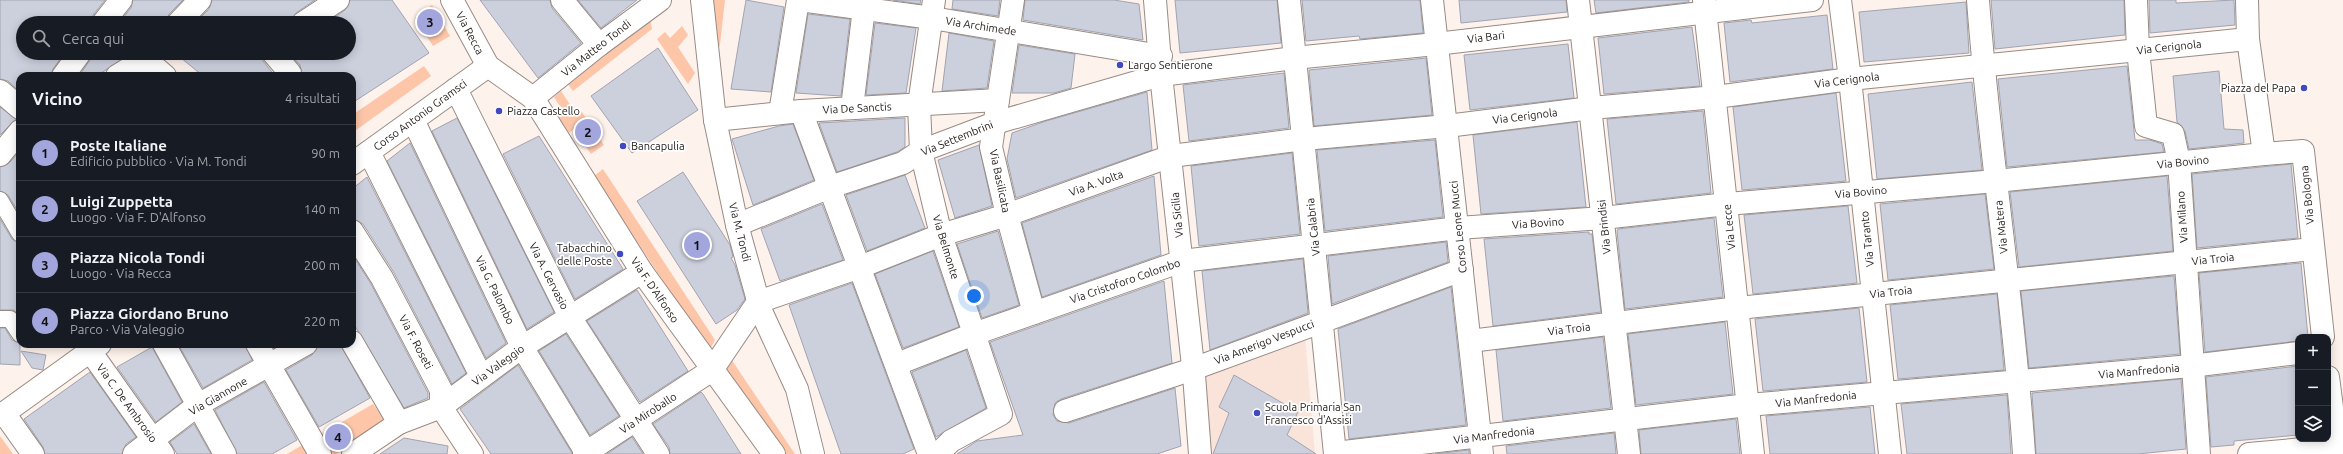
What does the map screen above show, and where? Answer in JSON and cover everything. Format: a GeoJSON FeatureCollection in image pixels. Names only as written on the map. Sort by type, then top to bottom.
{"type":"FeatureCollection","features":[{"type":"Feature","properties":{"kind":"street"},"geometry":{"type":"LineString","coordinates":[[108,16],[121,0]]}},
{"type":"Feature","properties":{"kind":"street"},"geometry":{"type":"LineString","coordinates":[[185,16],[200,0]]}},
{"type":"Feature","properties":{"kind":"street"},"geometry":{"type":"LineString","coordinates":[[314,16],[338,0]]}},
{"type":"Feature","properties":{"kind":"street","name":"Via Recca"},"geometry":{"type":"LineString","coordinates":[[452,0],[488,66]]}},
{"type":"Feature","properties":{"kind":"street"},"geometry":{"type":"LineString","coordinates":[[562,0],[599,45]]}},
{"type":"Feature","properties":{"kind":"street","name":"Via Matteo Tondi"},"geometry":{"type":"LineString","coordinates":[[533,98],[599,45],[660,0]]}},
{"type":"Feature","properties":{"kind":"street","name":"Via M. Tondi"},"geometry":{"type":"LineString","coordinates":[[702,0],[715,120],[737,225],[758,302],[797,388],[813,454]]}},
{"type":"Feature","properties":{"kind":"street"},"geometry":{"type":"LineString","coordinates":[[799,0],[791,112],[830,187],[930,454]]}},
{"type":"Feature","properties":{"kind":"street","name":"Via Archimede"},"geometry":{"type":"LineString","coordinates":[[799,0],[864,8],[933,9],[1009,31],[1161,65]]}},
{"type":"Feature","properties":{"kind":"street","name":"Via Basilicata"},"geometry":{"type":"LineString","coordinates":[[1013,0],[991,148],[1006,215],[1034,313]]}},
{"type":"Feature","properties":{"kind":"street","name":"Via Sicilia"},"geometry":{"type":"LineString","coordinates":[[1155,0],[1194,369],[1200,454]]}},
{"type":"Feature","properties":{"kind":"street","name":"Via Calabria"},"geometry":{"type":"LineString","coordinates":[[1289,0],[1335,453]]}},
{"type":"Feature","properties":{"kind":"street","name":"Corso Leone Mucci"},"geometry":{"type":"LineString","coordinates":[[1432,0],[1481,445]]}},
{"type":"Feature","properties":{"kind":"street","name":"Via Brindisi"},"geometry":{"type":"LineString","coordinates":[[1578,0],[1629,454]]}},
{"type":"Feature","properties":{"kind":"street","name":"Via Bari"},"geometry":{"type":"LineString","coordinates":[[1161,65],[1294,58],[1436,44],[1580,26],[1705,6],[1812,0]]}},
{"type":"Feature","properties":{"kind":"street","name":"Via Taranto"},"geometry":{"type":"LineString","coordinates":[[1840,0],[1850,79],[1890,454]]}},
{"type":"Feature","properties":{"kind":"street","name":"Via Matera"},"geometry":{"type":"LineString","coordinates":[[1978,0],[1983,66],[2006,280],[2020,382],[2024,454]]}},
{"type":"Feature","properties":{"kind":"street","name":"Via Milano"},"geometry":{"type":"LineString","coordinates":[[2136,0],[2138,50],[2146,126],[2173,134],[2179,162],[2191,366],[2199,454]]}},
{"type":"Feature","properties":{"kind":"street"},"geometry":{"type":"LineString","coordinates":[[2247,0],[2248,39],[2264,154]]}},
{"type":"Feature","properties":{"kind":"street","name":"Via Lecce"},"geometry":{"type":"LineString","coordinates":[[1705,6],[1716,97],[1753,454]]}},
{"type":"Feature","properties":{"kind":"street"},"geometry":{"type":"LineString","coordinates":[[852,108],[864,8]]}},
{"type":"Feature","properties":{"kind":"street","name":"Via Belmonte"},"geometry":{"type":"LineString","coordinates":[[933,9],[919,105],[921,151],[941,235],[1001,414],[951,441],[938,454]]}},
{"type":"Feature","properties":{"kind":"street","name":"Via Cerignola"},"geometry":{"type":"LineString","coordinates":[[1447,126],[1591,108],[1716,97],[1850,79],[2248,39]]}},
{"type":"Feature","properties":{"kind":"street"},"geometry":{"type":"LineString","coordinates":[[66,72],[75,60]]}},
{"type":"Feature","properties":{"kind":"street"},"geometry":{"type":"LineString","coordinates":[[123,72],[142,60]]}},
{"type":"Feature","properties":{"kind":"street"},"geometry":{"type":"LineString","coordinates":[[151,60],[162,72]]}},
{"type":"Feature","properties":{"kind":"street"},"geometry":{"type":"LineString","coordinates":[[280,60],[289,72]]}},
{"type":"Feature","properties":{"kind":"street","name":"Via Settembrini"},"geometry":{"type":"LineString","coordinates":[[737,225],[830,187],[903,163],[921,151],[995,123],[1161,65]]}},
{"type":"Feature","properties":{"kind":"street"},"geometry":{"type":"LineString","coordinates":[[488,66],[533,98]]}},
{"type":"Feature","properties":{"kind":"street","name":"Corso Antonio Gramsci"},"geometry":{"type":"LineString","coordinates":[[360,158],[488,66]]}},
{"type":"Feature","properties":{"kind":"street","name":"Via A. Gervasio"},"geometry":{"type":"LineString","coordinates":[[456,89],[570,317],[658,454]]}},
{"type":"Feature","properties":{"kind":"street"},"geometry":{"type":"LineString","coordinates":[[0,91],[16,105]]}},
{"type":"Feature","properties":{"kind":"street","name":"Via F. D'Alfonso"},"geometry":{"type":"LineString","coordinates":[[533,98],[642,272],[774,454]]}},
{"type":"Feature","properties":{"kind":"street","name":"Via De Sanctis"},"geometry":{"type":"LineString","coordinates":[[715,120],[791,112],[998,100]]}},
{"type":"Feature","properties":{"kind":"street","name":"Via G. Palombo"},"geometry":{"type":"LineString","coordinates":[[413,120],[522,347],[586,454]]}},
{"type":"Feature","properties":{"kind":"street","name":"Via A. Volta"},"geometry":{"type":"LineString","coordinates":[[758,302],[860,267],[941,235],[1006,215],[1171,156],[1304,139],[1447,126]]}},
{"type":"Feature","properties":{"kind":"street"},"geometry":{"type":"LineString","coordinates":[[0,154],[16,136]]}},
{"type":"Feature","properties":{"kind":"street","name":"Via Bologna"},"geometry":{"type":"LineString","coordinates":[[2264,154],[2303,151],[2323,334]]}},
{"type":"Feature","properties":{"kind":"street","name":"Via Bovino"},"geometry":{"type":"LineString","coordinates":[[1458,228],[1603,218],[1727,204],[1996,181],[2264,154]]}},
{"type":"Feature","properties":{"kind":"street"},"geometry":{"type":"LineString","coordinates":[[360,158],[481,376]]}},
{"type":"Feature","properties":{"kind":"street"},"geometry":{"type":"LineString","coordinates":[[0,200],[16,227]]}},
{"type":"Feature","properties":{"kind":"street","name":"Via Cristoforo Colombo"},"geometry":{"type":"LineString","coordinates":[[897,364],[974,334],[1182,260],[1458,228]]}},
{"type":"Feature","properties":{"kind":"street","name":"Via F. Roseti"},"geometry":{"type":"LineString","coordinates":[[356,237],[382,278],[441,390],[441,407],[472,454]]}},
{"type":"Feature","properties":{"kind":"street","name":"Via Troia"},"geometry":{"type":"LineString","coordinates":[[1470,342],[1738,308],[2313,249]]}},
{"type":"Feature","properties":{"kind":"street","name":"Via Amerigo Vespucci"},"geometry":{"type":"LineString","coordinates":[[1065,411],[1194,369],[1322,320],[1462,270]]}},
{"type":"Feature","properties":{"kind":"street","name":"Via Valeggio"},"geometry":{"type":"LineString","coordinates":[[360,452],[399,423],[441,407],[522,347],[642,272]]}},
{"type":"Feature","properties":{"kind":"street"},"geometry":{"type":"LineString","coordinates":[[712,370],[758,302]]}},
{"type":"Feature","properties":{"kind":"street"},"geometry":{"type":"LineString","coordinates":[[0,319],[10,319],[16,328]]}},
{"type":"Feature","properties":{"kind":"street"},"geometry":{"type":"LineString","coordinates":[[33,454],[2,414],[95,348]]}},
{"type":"Feature","properties":{"kind":"street","name":"Via C. De Ambrosio"},"geometry":{"type":"LineString","coordinates":[[95,348],[158,447]]}},
{"type":"Feature","properties":{"kind":"street"},"geometry":{"type":"LineString","coordinates":[[166,348],[225,454]]}},
{"type":"Feature","properties":{"kind":"street"},"geometry":{"type":"LineString","coordinates":[[258,348],[320,454]]}},
{"type":"Feature","properties":{"kind":"street","name":"Via Giannone"},"geometry":{"type":"LineString","coordinates":[[134,454],[158,447],[198,405],[299,348]]}},
{"type":"Feature","properties":{"kind":"street"},"geometry":{"type":"LineString","coordinates":[[355,348],[399,423]]}},
{"type":"Feature","properties":{"kind":"street","name":"Via Manfredonia"},"geometry":{"type":"LineString","coordinates":[[1335,453],[1481,445],[1625,419],[1748,405],[2191,366],[2295,353]]}},
{"type":"Feature","properties":{"kind":"street","name":"Via Miroballo"},"geometry":{"type":"LineString","coordinates":[[586,454],[712,370]]}},
{"type":"Feature","properties":{"kind":"street"},"geometry":{"type":"LineString","coordinates":[[2249,454],[2338,450],[2331,399]]}},
{"type":"Feature","properties":{"kind":"shaded area"},"geometry":{"type":"Polygon","coordinates":[[[714,0],[725,0],[720,45],[718,49],[711,2],[714,0]]]}},
{"type":"Feature","properties":{"kind":"shaded area"},"geometry":{"type":"Polygon","coordinates":[[[432,5],[450,36],[433,46],[415,18],[432,5]]]}},
{"type":"Feature","properties":{"kind":"shaded area"},"geometry":{"type":"Polygon","coordinates":[[[650,19],[652,29],[573,91],[567,83],[650,19]]]}},
{"type":"Feature","properties":{"kind":"shaded area"},"geometry":{"type":"Polygon","coordinates":[[[682,26],[688,35],[678,47],[695,73],[688,84],[657,39],[665,32],[670,38],[682,26]]]}},
{"type":"Feature","properties":{"kind":"shaded area"},"geometry":{"type":"Polygon","coordinates":[[[424,66],[431,76],[356,130],[356,112],[424,66]]]}},
{"type":"Feature","properties":{"kind":"shaded area"},"geometry":{"type":"Polygon","coordinates":[[[561,91],[577,115],[582,112],[604,145],[591,154],[574,129],[569,133],[555,113],[561,108],[554,97],[561,91]]]}},
{"type":"Feature","properties":{"kind":"shaded area"},"geometry":{"type":"Polygon","coordinates":[[[603,169],[715,340],[709,351],[594,176],[603,169]]]}},
{"type":"Feature","properties":{"kind":"shaded area","name":"Scuola Primaria San Francesco d'Assisi"},"geometry":{"type":"Polygon","coordinates":[[[1305,336],[1315,454],[1205,454],[1199,372],[1305,336]]]}},
{"type":"Feature","properties":{"kind":"shaded area"},"geometry":{"type":"Polygon","coordinates":[[[731,359],[795,454],[785,454],[724,367],[731,359]]]}},
{"type":"Feature","properties":{"kind":"shaded area"},"geometry":{"type":"Polygon","coordinates":[[[373,404],[386,421],[336,454],[287,454],[373,404]]]}},
{"type":"Feature","properties":{"kind":"shaded area"},"geometry":{"type":"Polygon","coordinates":[[[0,436],[13,454],[0,454],[0,436]]]}},
{"type":"Feature","properties":{"kind":"building"},"geometry":{"type":"Polygon","coordinates":[[[0,0],[105,0],[93,16],[16,16],[16,60],[59,60],[52,72],[16,72],[16,88],[8,81],[0,79],[0,0]]]}},
{"type":"Feature","properties":{"kind":"building"},"geometry":{"type":"Polygon","coordinates":[[[133,0],[183,0],[168,16],[125,16],[131,8],[133,0]]]}},
{"type":"Feature","properties":{"kind":"building"},"geometry":{"type":"Polygon","coordinates":[[[212,0],[315,0],[296,13],[294,16],[202,16],[209,9],[212,0]]]}},
{"type":"Feature","properties":{"kind":"building"},"geometry":{"type":"Polygon","coordinates":[[[350,0],[392,0],[429,53],[356,100],[356,72],[301,72],[300,65],[295,60],[356,60],[356,16],[336,16],[345,10],[350,0]]]}},
{"type":"Feature","properties":{"kind":"building"},"geometry":{"type":"Polygon","coordinates":[[[480,0],[550,0],[552,8],[581,43],[538,78],[480,0]]]}},
{"type":"Feature","properties":{"kind":"building"},"geometry":{"type":"Polygon","coordinates":[[[578,0],[637,0],[601,28],[578,0]]]}},
{"type":"Feature","properties":{"kind":"building"},"geometry":{"type":"Polygon","coordinates":[[[746,0],[784,7],[771,92],[731,89],[746,0]]]}},
{"type":"Feature","properties":{"kind":"building"},"geometry":{"type":"Polygon","coordinates":[[[893,0],[921,0],[920,4],[893,0]]]}},
{"type":"Feature","properties":{"kind":"building"},"geometry":{"type":"Polygon","coordinates":[[[953,0],[1000,0],[998,16],[952,9],[953,0]]]}},
{"type":"Feature","properties":{"kind":"building"},"geometry":{"type":"Polygon","coordinates":[[[1025,0],[1114,0],[1139,4],[1143,40],[1023,20],[1025,0]]]}},
{"type":"Feature","properties":{"kind":"building"},"geometry":{"type":"Polygon","coordinates":[[[1175,0],[1277,0],[1281,43],[1180,53],[1175,0]]]}},
{"type":"Feature","properties":{"kind":"building"},"geometry":{"type":"Polygon","coordinates":[[[1302,0],[1420,0],[1423,33],[1360,39],[1359,36],[1306,41],[1302,0]]]}},
{"type":"Feature","properties":{"kind":"building"},"geometry":{"type":"Polygon","coordinates":[[[1459,0],[1566,0],[1567,12],[1461,23],[1459,0]]]}},
{"type":"Feature","properties":{"kind":"building"},"geometry":{"type":"Polygon","coordinates":[[[1594,0],[1689,0],[1689,2],[1596,13],[1594,0]]]}},
{"type":"Feature","properties":{"kind":"building"},"geometry":{"type":"Polygon","coordinates":[[[1991,0],[2124,0],[2125,35],[1995,49],[1991,0]]]}},
{"type":"Feature","properties":{"kind":"building"},"geometry":{"type":"Polygon","coordinates":[[[2149,0],[2176,0],[2176,3],[2234,0],[2235,25],[2150,33],[2149,0]]]}},
{"type":"Feature","properties":{"kind":"building"},"geometry":{"type":"Polygon","coordinates":[[[1966,2],[1969,53],[1864,62],[1859,12],[1966,2]]]}},
{"type":"Feature","properties":{"kind":"building"},"geometry":{"type":"Polygon","coordinates":[[[808,14],[850,19],[841,96],[796,93],[808,14]]]}},
{"type":"Feature","properties":{"kind":"building"},"geometry":{"type":"Polygon","coordinates":[[[1827,15],[1833,69],[1730,82],[1724,23],[1751,20],[1752,23],[1827,15]]]}},
{"type":"Feature","properties":{"kind":"building"},"geometry":{"type":"Polygon","coordinates":[[[875,23],[916,28],[906,93],[866,95],[875,23]]]}},
{"type":"Feature","properties":{"kind":"building"},"geometry":{"type":"Polygon","coordinates":[[[1692,27],[1700,86],[1604,94],[1598,38],[1692,27]]]}},
{"type":"Feature","properties":{"kind":"building"},"geometry":{"type":"Polygon","coordinates":[[[949,33],[994,41],[987,88],[942,91],[949,33]]]}},
{"type":"Feature","properties":{"kind":"building"},"geometry":{"type":"Polygon","coordinates":[[[1568,44],[1574,98],[1470,110],[1464,55],[1568,44]]]}},
{"type":"Feature","properties":{"kind":"building"},"geometry":{"type":"Polygon","coordinates":[[[1019,45],[1075,54],[1071,88],[1054,93],[1012,93],[1019,45]]]}},
{"type":"Feature","properties":{"kind":"building"},"geometry":{"type":"Polygon","coordinates":[[[658,48],[698,110],[632,153],[591,96],[658,48]]]}},
{"type":"Feature","properties":{"kind":"building"},"geometry":{"type":"Polygon","coordinates":[[[1426,58],[1432,115],[1314,126],[1309,70],[1426,58]]]}},
{"type":"Feature","properties":{"kind":"building"},"geometry":{"type":"Polygon","coordinates":[[[90,60],[121,60],[103,72],[82,72],[90,60]]]}},
{"type":"Feature","properties":{"kind":"building"},"geometry":{"type":"Polygon","coordinates":[[[184,60],[263,60],[272,72],[198,72],[184,60]]]}},
{"type":"Feature","properties":{"kind":"building"},"geometry":{"type":"Polygon","coordinates":[[[2127,66],[2135,140],[2150,140],[2162,144],[2164,152],[2007,167],[1998,79],[2127,66]]]}},
{"type":"Feature","properties":{"kind":"building"},"geometry":{"type":"Polygon","coordinates":[[[2219,71],[2224,129],[2243,130],[2244,143],[2189,149],[2185,131],[2177,122],[2173,76],[2219,71]]]}},
{"type":"Feature","properties":{"kind":"building"},"geometry":{"type":"Polygon","coordinates":[[[1284,73],[1289,128],[1189,141],[1183,85],[1284,73]]]}},
{"type":"Feature","properties":{"kind":"building"},"geometry":{"type":"Polygon","coordinates":[[[1972,82],[1982,170],[1877,179],[1868,94],[1972,82]]]}},
{"type":"Feature","properties":{"kind":"building"},"geometry":{"type":"Polygon","coordinates":[[[1147,92],[1152,150],[1016,198],[1007,159],[1012,133],[1046,121],[1147,92]]]}},
{"type":"Feature","properties":{"kind":"building"},"geometry":{"type":"Polygon","coordinates":[[[1836,93],[1846,181],[1742,190],[1733,107],[1836,93]]]}},
{"type":"Feature","properties":{"kind":"building"},"geometry":{"type":"Polygon","coordinates":[[[0,107],[16,119],[0,135],[0,107]]]}},
{"type":"Feature","properties":{"kind":"building"},"geometry":{"type":"Polygon","coordinates":[[[1703,111],[1711,193],[1616,204],[1607,119],[1703,111]]]}},
{"type":"Feature","properties":{"kind":"building"},"geometry":{"type":"Polygon","coordinates":[[[457,118],[554,312],[527,329],[432,131],[457,118]]]}},
{"type":"Feature","properties":{"kind":"building"},"geometry":{"type":"Polygon","coordinates":[[[905,118],[905,147],[897,152],[837,172],[819,123],[905,118]]]}},
{"type":"Feature","properties":{"kind":"building"},"geometry":{"type":"Polygon","coordinates":[[[1577,122],[1586,207],[1481,214],[1473,135],[1577,122]]]}},
{"type":"Feature","properties":{"kind":"building"},"geometry":{"type":"Polygon","coordinates":[[[793,124],[814,180],[753,205],[732,139],[779,126],[793,124]]]}},
{"type":"Feature","properties":{"kind":"building"},"geometry":{"type":"Polygon","coordinates":[[[539,136],[623,269],[575,299],[503,154],[539,136]]]}},
{"type":"Feature","properties":{"kind":"building"},"geometry":{"type":"Polygon","coordinates":[[[1435,140],[1443,217],[1325,231],[1317,150],[1435,140]]]}},
{"type":"Feature","properties":{"kind":"building"},"geometry":{"type":"Polygon","coordinates":[[[410,143],[506,343],[486,358],[387,161],[410,143]]]}},
{"type":"Feature","properties":{"kind":"building"},"geometry":{"type":"Polygon","coordinates":[[[979,145],[992,206],[955,218],[938,160],[979,145]]]}},
{"type":"Feature","properties":{"kind":"building"},"geometry":{"type":"Polygon","coordinates":[[[1292,153],[1300,234],[1199,246],[1191,166],[1292,153]]]}},
{"type":"Feature","properties":{"kind":"building"},"geometry":{"type":"Polygon","coordinates":[[[16,155],[16,208],[8,195],[0,191],[0,167],[9,163],[16,155]]]}},
{"type":"Feature","properties":{"kind":"building"},"geometry":{"type":"Polygon","coordinates":[[[2291,164],[2298,238],[2197,248],[2192,174],[2291,164]]]}},
{"type":"Feature","properties":{"kind":"building"},"geometry":{"type":"Polygon","coordinates":[[[683,172],[730,245],[733,257],[731,258],[735,265],[745,299],[737,310],[716,324],[637,201],[683,172]]]}},
{"type":"Feature","properties":{"kind":"building"},"geometry":{"type":"Polygon","coordinates":[[[905,175],[925,228],[867,251],[846,195],[905,175]]]}},
{"type":"Feature","properties":{"kind":"building"},"geometry":{"type":"Polygon","coordinates":[[[1154,176],[1161,255],[1042,297],[1022,223],[1154,176]]]}},
{"type":"Feature","properties":{"kind":"building"},"geometry":{"type":"Polygon","coordinates":[[[2167,176],[2173,251],[2019,267],[2010,192],[2167,176]]]}},
{"type":"Feature","properties":{"kind":"building"},"geometry":{"type":"Polygon","coordinates":[[[367,177],[466,373],[452,384],[393,271],[363,224],[356,221],[356,186],[367,177]]]}},
{"type":"Feature","properties":{"kind":"building"},"geometry":{"type":"Polygon","coordinates":[[[1985,194],[1994,269],[1888,280],[1880,204],[1985,194]]]}},
{"type":"Feature","properties":{"kind":"building"},"geometry":{"type":"Polygon","coordinates":[[[822,204],[843,260],[780,281],[761,229],[822,204]]]}},
{"type":"Feature","properties":{"kind":"building"},"geometry":{"type":"Polygon","coordinates":[[[1848,206],[1857,283],[1753,294],[1744,215],[1848,206]]]}},
{"type":"Feature","properties":{"kind":"building"},"geometry":{"type":"Polygon","coordinates":[[[1714,218],[1723,297],[1625,309],[1618,229],[1714,218]]]}},
{"type":"Feature","properties":{"kind":"building"},"geometry":{"type":"Polygon","coordinates":[[[0,219],[12,239],[16,241],[16,312],[14,310],[0,310],[0,219]]]}},
{"type":"Feature","properties":{"kind":"building"},"geometry":{"type":"Polygon","coordinates":[[[998,231],[1019,305],[982,318],[957,244],[998,231]]]}},
{"type":"Feature","properties":{"kind":"building"},"geometry":{"type":"Polygon","coordinates":[[[1589,232],[1589,234],[1592,234],[1601,312],[1493,326],[1484,239],[1589,232]]]}},
{"type":"Feature","properties":{"kind":"building"},"geometry":{"type":"Polygon","coordinates":[[[1446,242],[1448,262],[1332,304],[1328,256],[1446,242]]]}},
{"type":"Feature","properties":{"kind":"building"},"geometry":{"type":"Polygon","coordinates":[[[933,251],[959,327],[903,348],[875,274],[933,251]]]}},
{"type":"Feature","properties":{"kind":"building"},"geometry":{"type":"Polygon","coordinates":[[[1303,259],[1308,313],[1210,350],[1202,271],[1303,259]]]}},
{"type":"Feature","properties":{"kind":"building"},"geometry":{"type":"Polygon","coordinates":[[[356,260],[371,284],[428,393],[428,398],[404,408],[356,328],[356,260]]]}},
{"type":"Feature","properties":{"kind":"building"},"geometry":{"type":"Polygon","coordinates":[[[2301,263],[2308,334],[2295,334],[2295,341],[2205,352],[2199,273],[2301,263]]]}},
{"type":"Feature","properties":{"kind":"building"},"geometry":{"type":"Polygon","coordinates":[[[2174,276],[2180,354],[2029,368],[2021,291],[2174,276]]]}},
{"type":"Feature","properties":{"kind":"building"},"geometry":{"type":"Polygon","coordinates":[[[1164,281],[1172,363],[1061,399],[1055,403],[1053,415],[1057,421],[1069,423],[1175,388],[1181,446],[1157,454],[957,454],[977,441],[1023,435],[990,342],[1164,281]]]}},
{"type":"Feature","properties":{"kind":"building"},"geometry":{"type":"Polygon","coordinates":[[[852,283],[914,449],[903,454],[841,454],[789,305],[852,283]]]}},
{"type":"Feature","properties":{"kind":"building"},"geometry":{"type":"Polygon","coordinates":[[[1451,287],[1466,425],[1349,439],[1338,329],[1451,287]]]}},
{"type":"Feature","properties":{"kind":"building"},"geometry":{"type":"Polygon","coordinates":[[[637,290],[688,371],[640,402],[587,321],[637,290]]]}},
{"type":"Feature","properties":{"kind":"building"},"geometry":{"type":"Polygon","coordinates":[[[1997,294],[2004,370],[1898,379],[1890,305],[1997,294]]]}},
{"type":"Feature","properties":{"kind":"building"},"geometry":{"type":"Polygon","coordinates":[[[1859,308],[1867,382],[1763,391],[1755,319],[1859,308]]]}},
{"type":"Feature","properties":{"kind":"building"},"geometry":{"type":"Polygon","coordinates":[[[1725,322],[1733,394],[1636,405],[1628,334],[1725,322]]]}},
{"type":"Feature","properties":{"kind":"building"},"geometry":{"type":"Polygon","coordinates":[[[0,328],[5,328],[12,340],[16,342],[16,348],[20,348],[20,365],[0,364],[0,328]]]}},
{"type":"Feature","properties":{"kind":"building"},"geometry":{"type":"Polygon","coordinates":[[[566,334],[619,416],[590,435],[539,351],[566,334]]]}},
{"type":"Feature","properties":{"kind":"building"},"geometry":{"type":"Polygon","coordinates":[[[1603,337],[1611,408],[1503,421],[1496,350],[1603,337]]]}},
{"type":"Feature","properties":{"kind":"building"},"geometry":{"type":"Polygon","coordinates":[[[153,348],[182,402],[156,422],[117,367],[153,348]]]}},
{"type":"Feature","properties":{"kind":"building"},"geometry":{"type":"Polygon","coordinates":[[[180,348],[247,348],[252,360],[203,388],[180,348]]]}},
{"type":"Feature","properties":{"kind":"building"},"geometry":{"type":"Polygon","coordinates":[[[316,348],[342,348],[370,398],[319,427],[286,370],[312,355],[316,348]]]}},
{"type":"Feature","properties":{"kind":"building"},"geometry":{"type":"Polygon","coordinates":[[[966,350],[986,408],[936,437],[912,372],[966,350]]]}},
{"type":"Feature","properties":{"kind":"building"},"geometry":{"type":"Polygon","coordinates":[[[21,351],[46,355],[43,370],[32,368],[21,351]]]}},
{"type":"Feature","properties":{"kind":"building"},"geometry":{"type":"Polygon","coordinates":[[[518,365],[572,454],[491,454],[460,409],[518,365]]]}},
{"type":"Feature","properties":{"kind":"building"},"geometry":{"type":"Polygon","coordinates":[[[2295,366],[2295,435],[2234,441],[2234,445],[2211,447],[2206,377],[2295,366]]]}},
{"type":"Feature","properties":{"kind":"building"},"geometry":{"type":"Polygon","coordinates":[[[90,372],[136,437],[126,444],[122,454],[45,454],[43,447],[24,419],[90,372]]]}},
{"type":"Feature","properties":{"kind":"building","name":"Scuola Primaria San Francesco d'Assisi"},"geometry":{"type":"Polygon","coordinates":[[[1234,375],[1298,412],[1287,435],[1316,454],[1213,454],[1229,413],[1219,407],[1234,375]]]}},
{"type":"Feature","properties":{"kind":"building"},"geometry":{"type":"Polygon","coordinates":[[[2181,379],[2186,449],[2138,454],[2036,454],[2032,393],[2181,379]]]}},
{"type":"Feature","properties":{"kind":"building"},"geometry":{"type":"Polygon","coordinates":[[[264,382],[297,440],[272,454],[237,454],[215,410],[264,382]]]}},
{"type":"Feature","properties":{"kind":"building"},"geometry":{"type":"Polygon","coordinates":[[[701,392],[741,454],[670,454],[669,447],[653,424],[701,392]]]}},
{"type":"Feature","properties":{"kind":"building"},"geometry":{"type":"Polygon","coordinates":[[[2007,395],[2011,454],[1907,454],[1901,404],[2007,395]]]}},
{"type":"Feature","properties":{"kind":"building"},"geometry":{"type":"Polygon","coordinates":[[[1870,407],[1875,454],[1770,454],[1766,416],[1870,407]]]}},
{"type":"Feature","properties":{"kind":"building"},"geometry":{"type":"Polygon","coordinates":[[[1736,419],[1740,454],[1641,454],[1639,430],[1736,419]]]}},
{"type":"Feature","properties":{"kind":"building"},"geometry":{"type":"Polygon","coordinates":[[[194,424],[211,454],[177,454],[170,442],[194,424]]]}},
{"type":"Feature","properties":{"kind":"building"},"geometry":{"type":"Polygon","coordinates":[[[1614,433],[1616,454],[1507,454],[1506,446],[1614,433]]]}},
{"type":"Feature","properties":{"kind":"building"},"geometry":{"type":"Polygon","coordinates":[[[632,437],[643,454],[607,454],[632,437]]]}},
{"type":"Feature","properties":{"kind":"building"},"geometry":{"type":"Polygon","coordinates":[[[404,438],[448,446],[447,454],[380,454],[404,438]]]}},
{"type":"Feature","properties":{"kind":"building"},"geometry":{"type":"Polygon","coordinates":[[[1469,450],[1469,454],[1435,454],[1469,450]]]}},
{"type":"Feature","properties":{"kind":"place","name":"Piazza Nicola Tondi"},"geometry":{"type":"Point","coordinates":[430,22]}},
{"type":"Feature","properties":{"kind":"place","name":"Largo Sentierone"},"geometry":{"type":"Point","coordinates":[1120,65]}},
{"type":"Feature","properties":{"kind":"place","name":"Piazza del Papa"},"geometry":{"type":"Point","coordinates":[2304,88]}},
{"type":"Feature","properties":{"kind":"place","name":"Piazza Castello"},"geometry":{"type":"Point","coordinates":[499,111]}},
{"type":"Feature","properties":{"kind":"place","name":"Luigi Zuppetta"},"geometry":{"type":"Point","coordinates":[588,132]}},
{"type":"Feature","properties":{"kind":"place","name":"Bancapulia"},"geometry":{"type":"Point","coordinates":[623,146]}},
{"type":"Feature","properties":{"kind":"place","name":"Poste Italiane"},"geometry":{"type":"Point","coordinates":[697,245]}},
{"type":"Feature","properties":{"kind":"place","name":"Tabacchino delle Poste"},"geometry":{"type":"Point","coordinates":[620,254]}},
{"type":"Feature","properties":{"kind":"place","name":"Scuola Primaria San Francesco d'Assisi"},"geometry":{"type":"Point","coordinates":[1257,413]}},
{"type":"Feature","properties":{"kind":"place","name":"Piazza Giordano Bruno"},"geometry":{"type":"Point","coordinates":[338,437]}}]}
